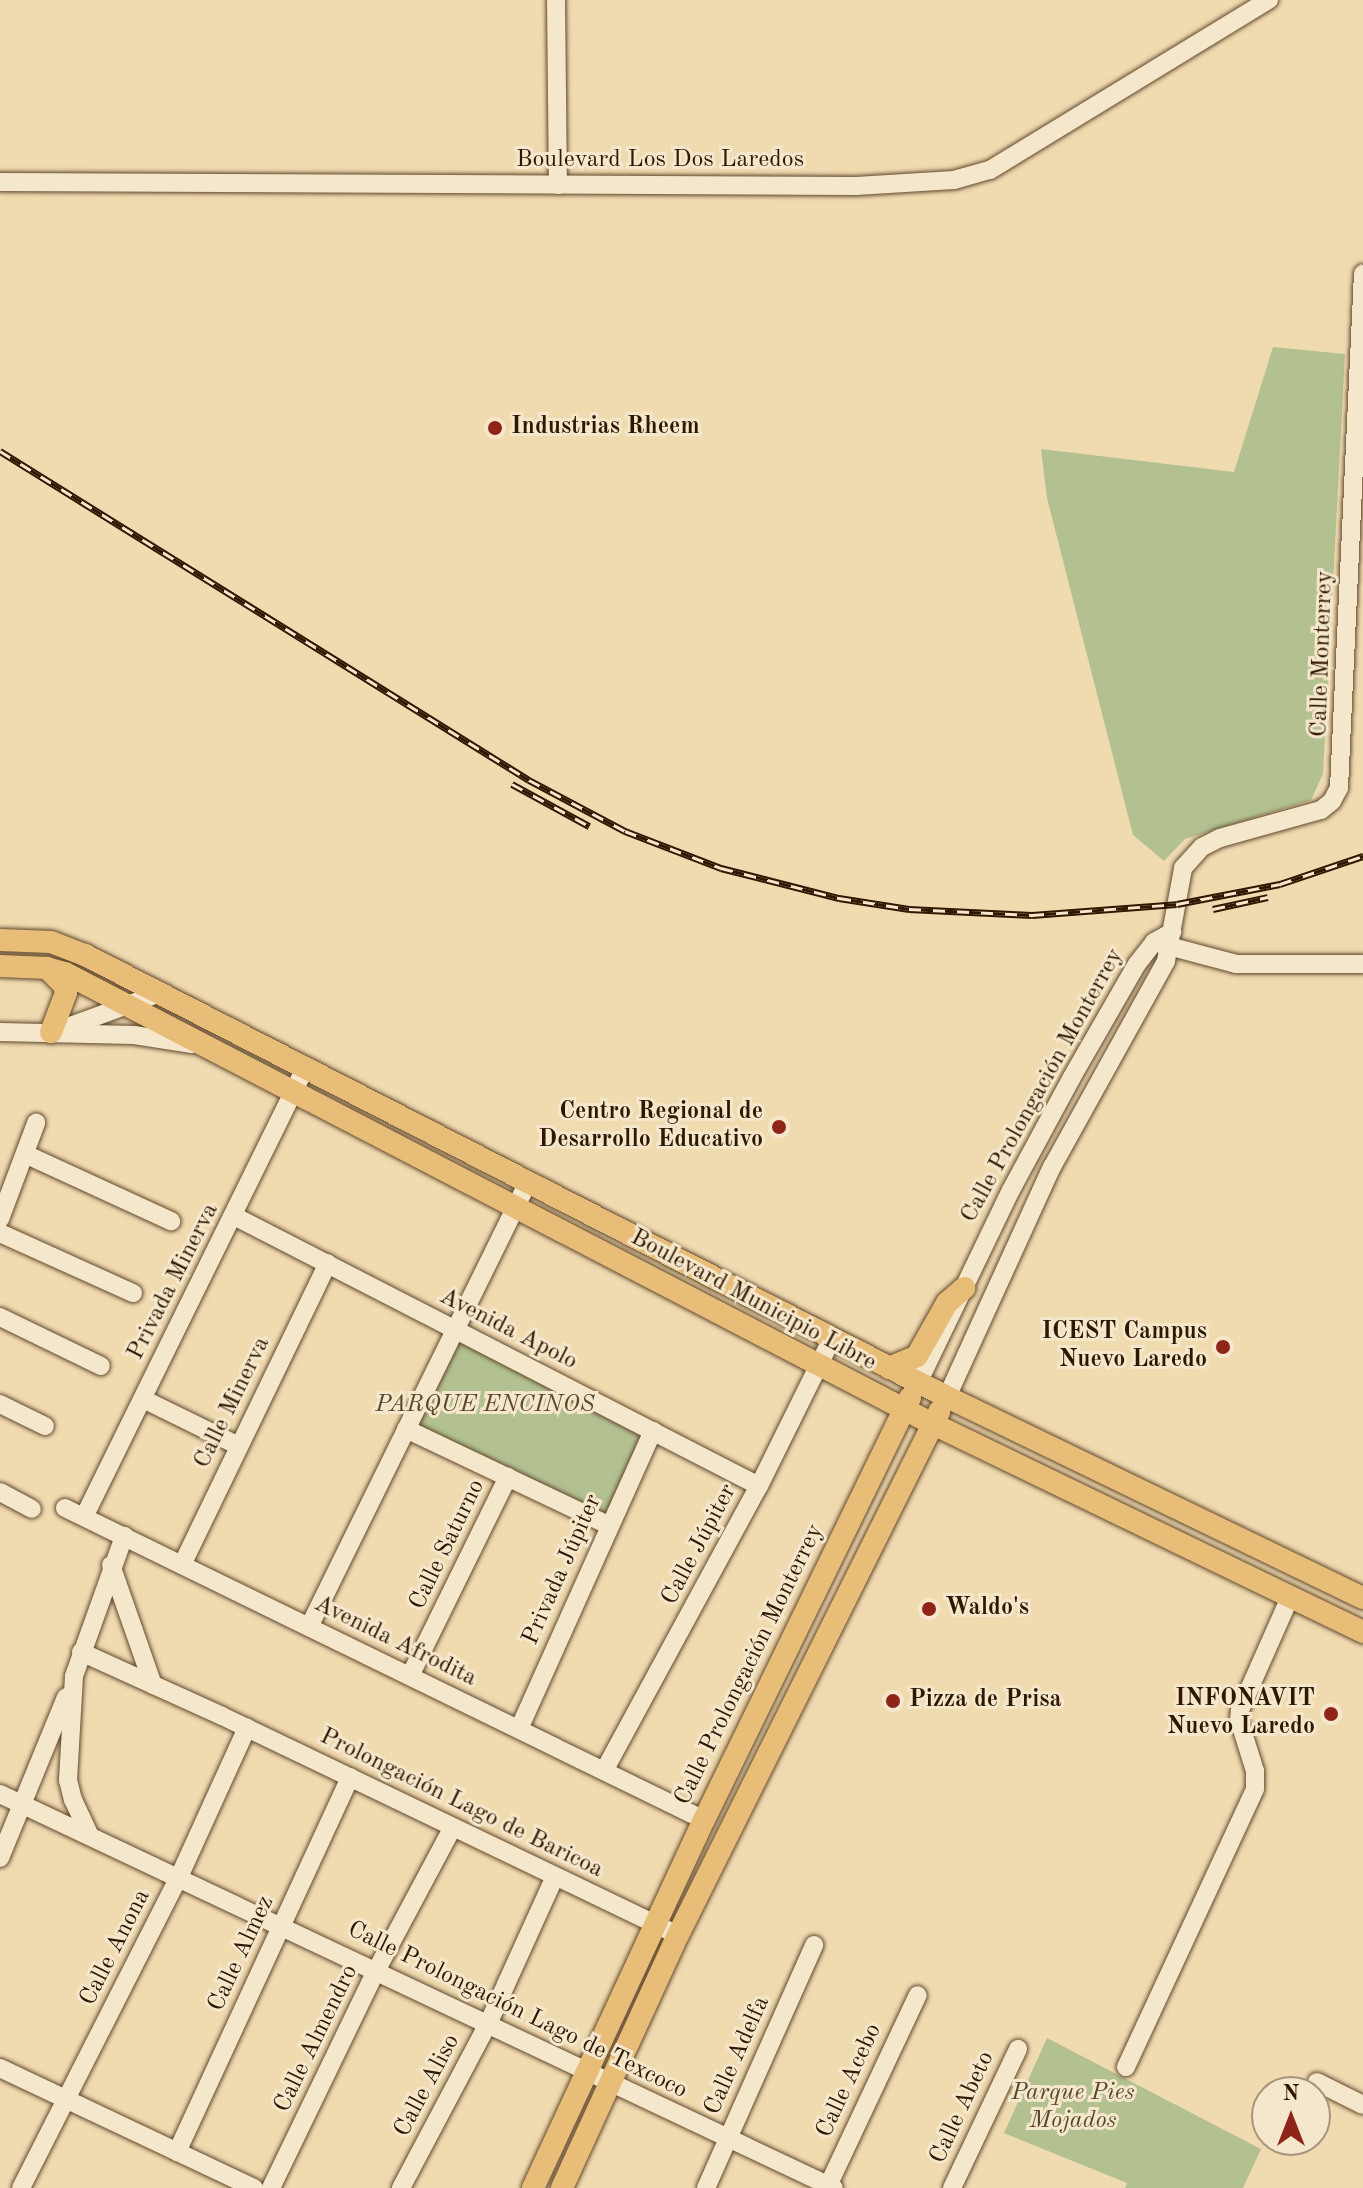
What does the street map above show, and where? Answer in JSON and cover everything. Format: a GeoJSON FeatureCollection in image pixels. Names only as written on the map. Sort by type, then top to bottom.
{"type":"FeatureCollection","features":[{"type":"Feature","properties":{"kind":"main road","name":"Boulevard Municipio Libre"},"geometry":{"type":"LineString","coordinates":[[0,940],[51,942],[160,993],[918,1383],[1363,1598]]}},
{"type":"Feature","properties":{"kind":"main road","name":"Boulevard Municipio Libre"},"geometry":{"type":"LineString","coordinates":[[0,966],[47,968],[65,973],[933,1424],[1363,1632]]}},
{"type":"Feature","properties":{"kind":"main road"},"geometry":{"type":"LineString","coordinates":[[47,968],[64,985],[66,993],[51,1032]]}},
{"type":"Feature","properties":{"kind":"main road"},"geometry":{"type":"LineString","coordinates":[[889,1368],[917,1356],[952,1295],[964,1288]]}},
{"type":"Feature","properties":{"kind":"main road"},"geometry":{"type":"LineString","coordinates":[[737,1323],[751,1297]]}},
{"type":"Feature","properties":{"kind":"main road","name":"Calle Prolongación Monterrey"},"geometry":{"type":"LineString","coordinates":[[533,2188],[704,1820],[918,1383]]}},
{"type":"Feature","properties":{"kind":"main road","name":"Calle Prolongación Monterrey"},"geometry":{"type":"LineString","coordinates":[[562,2188],[678,1935],[947,1397]]}},
{"type":"Feature","properties":{"kind":"main road"},"geometry":{"type":"LineString","coordinates":[[1194,1550],[1208,1523]]}},
{"type":"Feature","properties":{"kind":"street"},"geometry":{"type":"LineString","coordinates":[[556,0],[558,185]]}},
{"type":"Feature","properties":{"kind":"street","name":"Boulevard Los Dos Laredos"},"geometry":{"type":"LineString","coordinates":[[0,182],[890,186],[974,176],[1060,129],[1269,0]]}},
{"type":"Feature","properties":{"kind":"street","name":"Calle Monterrey"},"geometry":{"type":"LineString","coordinates":[[1165,941],[1183,868],[1202,847],[1220,838],[1321,810],[1332,801],[1339,788],[1361,372],[1363,274]]}},
{"type":"Feature","properties":{"kind":"street"},"geometry":{"type":"LineString","coordinates":[[1165,941],[1236,964],[1363,964]]}},
{"type":"Feature","properties":{"kind":"street","name":"Calle Prolongación Monterrey"},"geometry":{"type":"LineString","coordinates":[[918,1383],[1011,1190],[1072,1077],[1137,964],[1165,941]]}},
{"type":"Feature","properties":{"kind":"street","name":"Calle Prolongación Monterrey"},"geometry":{"type":"LineString","coordinates":[[947,1397],[1052,1167],[1158,977],[1165,941]]}},
{"type":"Feature","properties":{"kind":"street"},"geometry":{"type":"LineString","coordinates":[[51,1032],[102,1017],[160,993]]}},
{"type":"Feature","properties":{"kind":"street"},"geometry":{"type":"LineString","coordinates":[[0,1032],[152,1037],[210,1049]]}},
{"type":"Feature","properties":{"kind":"street","name":"Privada Minerva"},"geometry":{"type":"LineString","coordinates":[[84,1517],[305,1068]]}},
{"type":"Feature","properties":{"kind":"street"},"geometry":{"type":"LineString","coordinates":[[0,1219],[36,1123]]}},
{"type":"Feature","properties":{"kind":"street"},"geometry":{"type":"LineString","coordinates":[[25,1154],[171,1221]]}},
{"type":"Feature","properties":{"kind":"street"},"geometry":{"type":"LineString","coordinates":[[309,1627],[528,1182]]}},
{"type":"Feature","properties":{"kind":"street","name":"Avenida Apolo"},"geometry":{"type":"LineString","coordinates":[[234,1216],[759,1486]]}},
{"type":"Feature","properties":{"kind":"street"},"geometry":{"type":"LineString","coordinates":[[0,1233],[133,1293]]}},
{"type":"Feature","properties":{"kind":"street","name":"Calle Minerva"},"geometry":{"type":"LineString","coordinates":[[182,1565],[328,1263]]}},
{"type":"Feature","properties":{"kind":"street"},"geometry":{"type":"LineString","coordinates":[[0,1317],[101,1366]]}},
{"type":"Feature","properties":{"kind":"street","name":"Calle Júpiter"},"geometry":{"type":"LineString","coordinates":[[604,1771],[759,1486],[832,1338]]}},
{"type":"Feature","properties":{"kind":"street"},"geometry":{"type":"LineString","coordinates":[[143,1399],[239,1446]]}},
{"type":"Feature","properties":{"kind":"street"},"geometry":{"type":"LineString","coordinates":[[0,1404],[45,1426]]}},
{"type":"Feature","properties":{"kind":"street"},"geometry":{"type":"LineString","coordinates":[[406,1429],[608,1525]]}},
{"type":"Feature","properties":{"kind":"street","name":"Privada Júpiter"},"geometry":{"type":"LineString","coordinates":[[519,1729],[608,1525],[653,1431]]}},
{"type":"Feature","properties":{"kind":"street","name":"Calle Saturno"},"geometry":{"type":"LineString","coordinates":[[410,1676],[508,1477]]}},
{"type":"Feature","properties":{"kind":"street"},"geometry":{"type":"LineString","coordinates":[[0,1492],[32,1509]]}},
{"type":"Feature","properties":{"kind":"street","name":"Avenida Afrodita"},"geometry":{"type":"LineString","coordinates":[[65,1508],[704,1820]]}},
{"type":"Feature","properties":{"kind":"street"},"geometry":{"type":"LineString","coordinates":[[0,1858],[74,1676],[111,1565],[124,1536]]}},
{"type":"Feature","properties":{"kind":"street"},"geometry":{"type":"LineString","coordinates":[[111,1565],[153,1685]]}},
{"type":"Feature","properties":{"kind":"street"},"geometry":{"type":"LineString","coordinates":[[1126,2067],[1255,1789],[1255,1771],[1239,1720],[1240,1710],[1290,1597]]}},
{"type":"Feature","properties":{"kind":"street","name":"Prolongación Lago de Baricoa"},"geometry":{"type":"LineString","coordinates":[[81,1652],[222,1716],[678,1935]]}},
{"type":"Feature","properties":{"kind":"street"},"geometry":{"type":"LineString","coordinates":[[74,1676],[68,1780],[73,1800],[90,1836]]}},
{"type":"Feature","properties":{"kind":"street","name":"Calle Anona"},"geometry":{"type":"LineString","coordinates":[[21,2188],[179,1877],[247,1728]]}},
{"type":"Feature","properties":{"kind":"street","name":"Calle Almez"},"geometry":{"type":"LineString","coordinates":[[177,2152],[350,1777]]}},
{"type":"Feature","properties":{"kind":"street","name":"Calle Prolongación Lago de Texcoco"},"geometry":{"type":"LineString","coordinates":[[0,1794],[830,2187]]}},
{"type":"Feature","properties":{"kind":"street","name":"Calle Almendro"},"geometry":{"type":"LineString","coordinates":[[271,2188],[376,1971],[453,1827]]}},
{"type":"Feature","properties":{"kind":"street","name":"Calle Aliso"},"geometry":{"type":"LineString","coordinates":[[401,2188],[488,2024],[555,1876]]}},
{"type":"Feature","properties":{"kind":"street","name":"Calle Adelfa"},"geometry":{"type":"LineString","coordinates":[[706,2188],[814,1945]]}},
{"type":"Feature","properties":{"kind":"street","name":"Calle Acebo"},"geometry":{"type":"LineString","coordinates":[[830,2187],[918,1995]]}},
{"type":"Feature","properties":{"kind":"street","name":"Calle Abeto"},"geometry":{"type":"LineString","coordinates":[[952,2188],[1018,2049]]}},
{"type":"Feature","properties":{"kind":"street"},"geometry":{"type":"LineString","coordinates":[[0,2068],[254,2188]]}},
{"type":"Feature","properties":{"kind":"street"},"geometry":{"type":"LineString","coordinates":[[1331,2089],[1363,2105]]}},
{"type":"Feature","properties":{"kind":"green space"},"geometry":{"type":"Polygon","coordinates":[[[1273,347],[1345,354],[1323,774],[1311,800],[1185,839],[1164,861],[1133,835],[1047,498],[1041,449],[1234,472],[1273,347]]]}},
{"type":"Feature","properties":{"kind":"green space","name":"PARQUE ENCINOS"},"geometry":{"type":"Polygon","coordinates":[[[455,1330],[653,1431],[603,1529],[405,1428],[455,1330]]]}},
{"type":"Feature","properties":{"kind":"green space","name":"Parque Pies Mojados"},"geometry":{"type":"Polygon","coordinates":[[[1047,2038],[1251,2144],[1251,2156],[1258,2156],[1243,2188],[1125,2188],[1127,2183],[1004,2133],[1047,2038]]]}},
{"type":"Feature","properties":{"kind":"railway"},"geometry":{"type":"LineString","coordinates":[[0,451],[529,780],[625,831],[721,868],[839,898],[909,909],[1032,915],[1177,904],[1280,884],[1363,856]]}},
{"type":"Feature","properties":{"kind":"railway"},"geometry":{"type":"LineString","coordinates":[[512,784],[589,826]]}},
{"type":"Feature","properties":{"kind":"railway"},"geometry":{"type":"LineString","coordinates":[[1213,909],[1268,897]]}},
{"type":"Feature","properties":{"kind":"place","name":"Industrias Rheem"},"geometry":{"type":"Point","coordinates":[495,428]}},
{"type":"Feature","properties":{"kind":"place","name":"Centro Regional de Desarrollo Educativo"},"geometry":{"type":"Point","coordinates":[779,1127]}},
{"type":"Feature","properties":{"kind":"place","name":"ICEST Campus Nuevo Laredo"},"geometry":{"type":"Point","coordinates":[1223,1347]}},
{"type":"Feature","properties":{"kind":"place","name":"Waldo's"},"geometry":{"type":"Point","coordinates":[929,1609]}},
{"type":"Feature","properties":{"kind":"place","name":"Pizza de Prisa"},"geometry":{"type":"Point","coordinates":[893,1701]}},
{"type":"Feature","properties":{"kind":"place","name":"INFONAVIT Nuevo Laredo"},"geometry":{"type":"Point","coordinates":[1331,1714]}}]}
